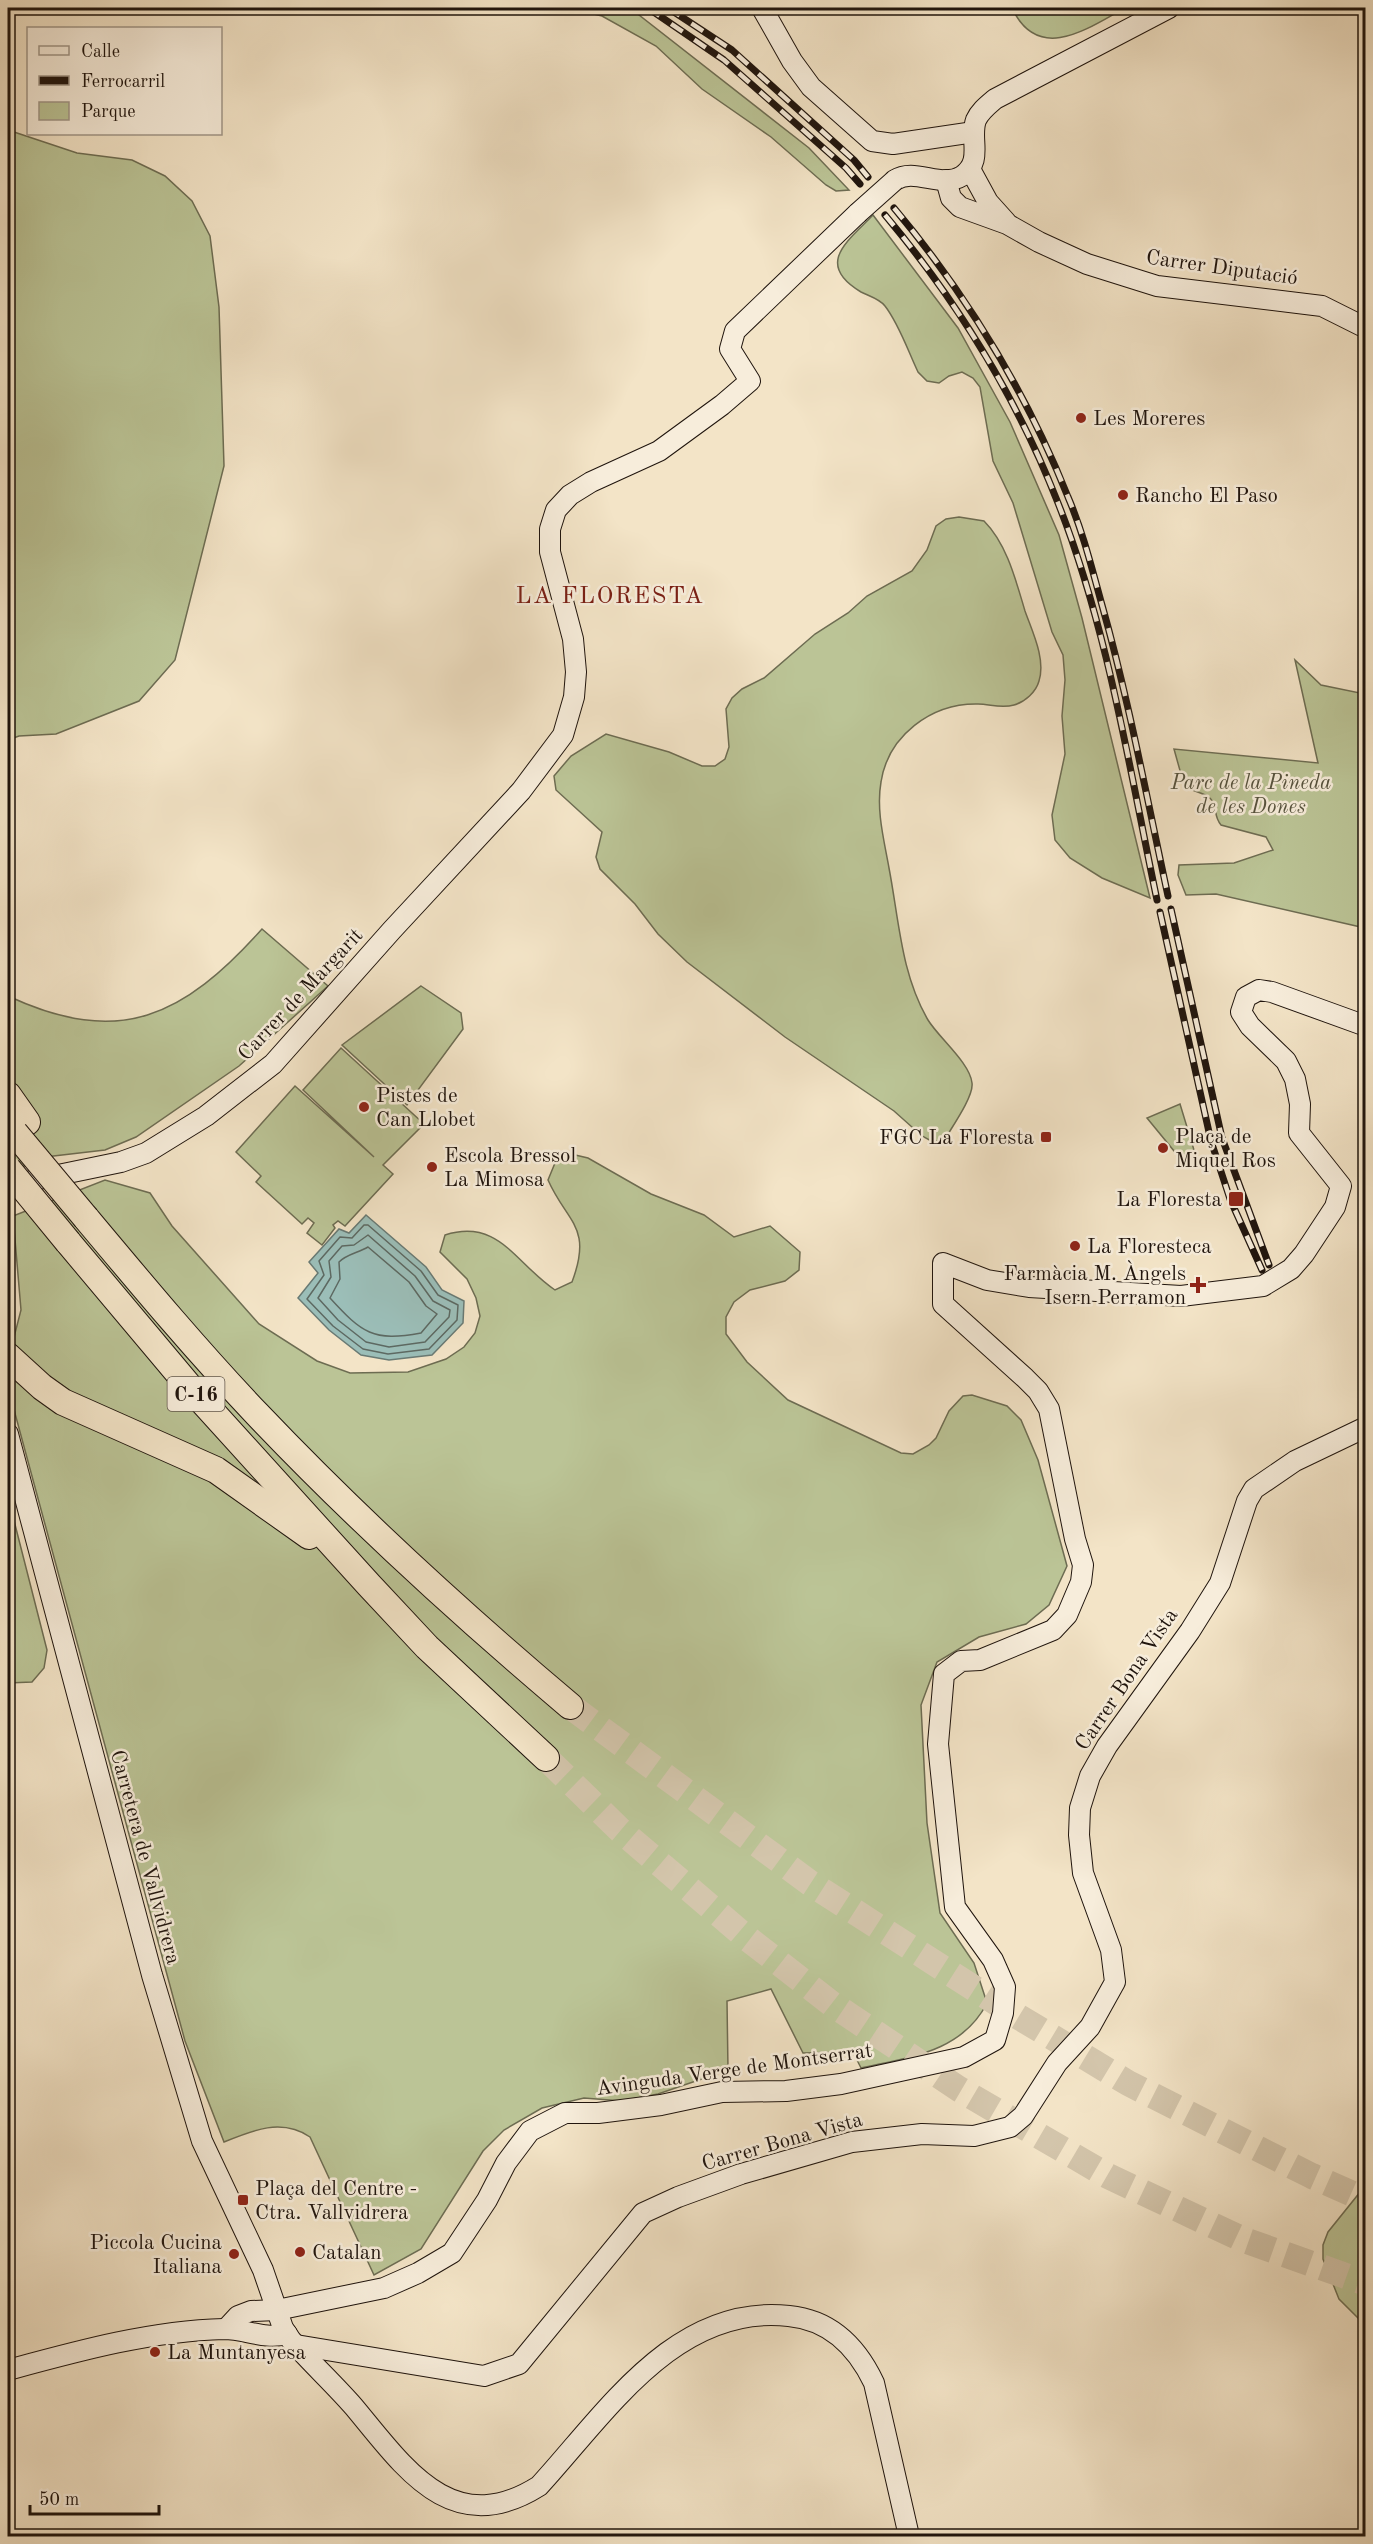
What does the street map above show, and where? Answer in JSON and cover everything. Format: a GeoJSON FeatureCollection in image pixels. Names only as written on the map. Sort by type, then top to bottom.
{"type":"FeatureCollection","features":[{"type":"Feature","properties":{"kind":"highway"},"geometry":{"type":"LineString","coordinates":[[8,1095],[16,1126]]}},
{"type":"Feature","properties":{"kind":"highway","name":"C-16"},"geometry":{"type":"LineString","coordinates":[[16,1126],[90,1214],[173,1322],[259,1416],[388,1545],[570,1706]]}},
{"type":"Feature","properties":{"kind":"highway","name":"C-16"},"geometry":{"type":"LineString","coordinates":[[8,1168],[179,1375],[369,1585],[427,1647],[546,1758]]}},
{"type":"Feature","properties":{"kind":"highway"},"geometry":{"type":"LineString","coordinates":[[8,1356],[42,1387],[63,1402],[216,1470],[291,1523],[369,1585]]}},
{"type":"Feature","properties":{"kind":"street"},"geometry":{"type":"LineString","coordinates":[[762,8],[792,62],[812,87],[872,141],[893,144],[974,132]]}},
{"type":"Feature","properties":{"kind":"street"},"geometry":{"type":"LineString","coordinates":[[1007,224],[960,207],[951,198],[946,180],[963,175],[970,169],[976,150],[974,132],[980,113],[1006,92],[1169,8]]}},
{"type":"Feature","properties":{"kind":"street"},"geometry":{"type":"LineString","coordinates":[[970,169],[988,202],[1007,224]]}},
{"type":"Feature","properties":{"kind":"street","name":"Carrer de Margarit"},"geometry":{"type":"LineString","coordinates":[[8,1190],[34,1180],[121,1162],[146,1153],[206,1116],[273,1065],[392,930],[521,791],[563,735],[574,697],[576,672],[573,639],[550,552],[550,529],[556,510],[570,495],[591,482],[659,451],[722,405],[750,381],[730,349],[735,331],[895,180],[907,175],[946,180]]}},
{"type":"Feature","properties":{"kind":"street","name":"Carrer Diputació"},"geometry":{"type":"LineString","coordinates":[[1007,224],[1068,256],[1121,276],[1157,286],[1305,302],[1336,312],[1365,328]]}},
{"type":"Feature","properties":{"kind":"street","name":"Avinguda Verge de Montserrat"},"geometry":{"type":"LineString","coordinates":[[277,2310],[384,2288],[418,2273],[452,2253],[487,2200],[506,2163],[530,2131],[565,2113],[598,2113],[660,2105],[722,2092],[786,2091],[841,2084],[964,2057],[995,2040],[1003,2013],[1005,1987],[993,1960],[956,1907],[938,1744],[944,1674],[961,1661],[980,1660],[1053,1630],[1068,1615],[1081,1582],[1083,1565],[1075,1539],[1057,1437],[1049,1409],[1038,1391],[1025,1378],[944,1304],[943,1263],[987,1280],[1029,1287],[1181,1296],[1263,1286],[1291,1269],[1304,1254],[1335,1208],[1341,1186],[1299,1133],[1300,1104],[1295,1079],[1286,1061],[1250,1026],[1241,1012],[1245,996],[1258,990],[1272,992],[1365,1026]]}},
{"type":"Feature","properties":{"kind":"street","name":"Carrer Bona Vista"},"geometry":{"type":"LineString","coordinates":[[225,2329],[484,2376],[519,2364],[643,2213],[741,2174],[852,2142],[922,2133],[974,2136],[1010,2127],[1023,2116],[1057,2063],[1090,2027],[1114,1982],[1111,1950],[1082,1863],[1080,1808],[1090,1776],[1107,1746],[1190,1631],[1220,1583],[1247,1501],[1254,1489],[1295,1461],[1365,1427]]}},
{"type":"Feature","properties":{"kind":"street","name":"Carretera de Vallvidrera"},"geometry":{"type":"LineString","coordinates":[[8,1434],[149,1963],[190,2102],[202,2141],[268,2282],[277,2310]]}},
{"type":"Feature","properties":{"kind":"street"},"geometry":{"type":"LineString","coordinates":[[8,2370],[141,2338],[225,2329],[238,2316],[261,2310],[277,2310],[291,2340],[414,2477],[447,2499],[485,2505],[519,2499],[539,2486],[653,2362],[684,2340],[714,2326],[756,2316],[783,2315],[809,2320],[837,2334],[865,2363],[874,2383],[909,2536]]}},
{"type":"Feature","properties":{"kind":"green space"},"geometry":{"type":"Polygon","coordinates":[[[569,8],[630,8],[809,148],[849,190],[836,191],[826,185],[771,137],[702,89],[656,46],[602,16],[569,8]]]}},
{"type":"Feature","properties":{"kind":"green space"},"geometry":{"type":"Polygon","coordinates":[[[1018,8],[1125,8],[1082,31],[1052,38],[1038,36],[1025,27],[1014,12],[1018,8]]]}},
{"type":"Feature","properties":{"kind":"green space"},"geometry":{"type":"Polygon","coordinates":[[[8,130],[77,153],[132,160],[165,176],[192,201],[210,236],[219,307],[224,466],[175,660],[139,701],[56,734],[19,736],[8,740],[8,130]]]}},
{"type":"Feature","properties":{"kind":"green space"},"geometry":{"type":"Polygon","coordinates":[[[873,215],[958,328],[1010,422],[1059,535],[1082,618],[1150,898],[1102,878],[1070,858],[1055,840],[1052,815],[1065,754],[1062,716],[1065,680],[1063,655],[1052,632],[1013,503],[993,461],[980,387],[973,378],[962,372],[949,376],[939,383],[927,381],[918,372],[899,329],[885,306],[847,282],[840,272],[838,262],[840,253],[846,243],[873,215]]]}},
{"type":"Feature","properties":{"kind":"green space"},"geometry":{"type":"Polygon","coordinates":[[[959,517],[984,521],[1005,552],[1037,645],[1041,672],[1039,681],[1030,696],[1018,704],[1005,707],[961,705],[944,709],[914,725],[892,750],[881,782],[879,803],[881,825],[906,965],[928,1020],[966,1067],[972,1083],[970,1096],[945,1139],[933,1142],[922,1136],[894,1111],[785,1037],[687,962],[658,934],[635,904],[600,869],[596,857],[602,832],[556,790],[554,776],[571,756],[606,734],[669,752],[702,766],[715,766],[725,759],[729,747],[726,709],[732,698],[742,689],[764,678],[815,634],[848,613],[867,596],[912,571],[927,550],[936,526],[946,519],[959,517]]]}},
{"type":"Feature","properties":{"kind":"green space","name":"Parc de la Pineda de les Dones"},"geometry":{"type":"Polygon","coordinates":[[[1295,660],[1321,685],[1365,694],[1365,928],[1216,894],[1186,895],[1178,875],[1179,865],[1234,863],[1273,850],[1266,837],[1221,825],[1210,798],[1184,785],[1174,749],[1318,763],[1295,660]]]}},
{"type":"Feature","properties":{"kind":"green space"},"geometry":{"type":"Polygon","coordinates":[[[262,929],[328,986],[239,1066],[136,1137],[105,1150],[45,1157],[8,1173],[8,996],[48,1012],[84,1020],[117,1021],[147,1015],[176,1003],[205,984],[262,929]]]}},
{"type":"Feature","properties":{"kind":"green space"},"geometry":{"type":"Polygon","coordinates":[[[421,986],[461,1013],[463,1029],[407,1105],[342,1045],[421,986]]]}},
{"type":"Feature","properties":{"kind":"green space"},"geometry":{"type":"Polygon","coordinates":[[[341,1048],[424,1124],[383,1165],[393,1174],[345,1226],[338,1221],[333,1225],[335,1228],[322,1245],[307,1233],[314,1223],[308,1218],[302,1224],[256,1182],[261,1176],[236,1152],[295,1086],[374,1157],[303,1090],[341,1048]]]}},
{"type":"Feature","properties":{"kind":"green space"},"geometry":{"type":"Polygon","coordinates":[[[1180,1104],[1194,1150],[1179,1157],[1147,1118],[1180,1104]]]}},
{"type":"Feature","properties":{"kind":"green space"},"geometry":{"type":"Polygon","coordinates":[[[571,1154],[588,1158],[651,1194],[704,1215],[734,1237],[770,1226],[800,1252],[799,1270],[785,1281],[750,1290],[734,1302],[726,1317],[726,1334],[747,1362],[788,1400],[901,1453],[913,1454],[936,1438],[949,1411],[963,1396],[972,1395],[1007,1406],[1021,1420],[1038,1460],[1067,1566],[1049,1605],[1026,1624],[979,1637],[937,1662],[921,1705],[927,1823],[940,1913],[974,1963],[987,2003],[964,2032],[933,2050],[916,2056],[861,2068],[853,2052],[803,2053],[771,1989],[727,2001],[728,2070],[658,2094],[622,2101],[584,2098],[542,2108],[504,2130],[483,2151],[421,2249],[374,2275],[310,2137],[299,2131],[278,2127],[246,2133],[224,2142],[185,2041],[10,1395],[13,1341],[21,1310],[13,1216],[105,1180],[150,1193],[172,1226],[259,1324],[317,1361],[350,1373],[408,1372],[446,1359],[464,1347],[475,1333],[480,1316],[476,1298],[467,1279],[440,1252],[445,1235],[464,1231],[493,1238],[555,1290],[572,1282],[578,1263],[579,1236],[548,1180],[555,1163],[571,1154]]]}},
{"type":"Feature","properties":{"kind":"green space"},"geometry":{"type":"Polygon","coordinates":[[[8,1497],[47,1650],[44,1668],[32,1682],[8,1683],[8,1497]]]}},
{"type":"Feature","properties":{"kind":"green space"},"geometry":{"type":"Polygon","coordinates":[[[1365,2186],[1365,2325],[1339,2299],[1323,2259],[1323,2245],[1328,2232],[1365,2186]]]}},
{"type":"Feature","properties":{"kind":"water"},"geometry":{"type":"Polygon","coordinates":[[[366,1215],[426,1267],[442,1290],[464,1301],[463,1323],[432,1355],[389,1360],[361,1355],[329,1330],[298,1298],[318,1273],[309,1262],[339,1229],[349,1233],[366,1215]]]}},
{"type":"Feature","properties":{"kind":"tunnel"},"geometry":{"type":"LineString","coordinates":[[570,1706],[810,1883],[1014,2014],[1128,2083],[1312,2176],[1366,2200]]}},
{"type":"Feature","properties":{"kind":"tunnel"},"geometry":{"type":"LineString","coordinates":[[546,1758],[620,1830],[747,1938],[832,2004],[959,2089],[1108,2176],[1244,2240],[1366,2283]]}},
{"type":"Feature","properties":{"kind":"railway"},"geometry":{"type":"LineString","coordinates":[[648,8],[724,60],[846,168],[860,184]]}},
{"type":"Feature","properties":{"kind":"railway"},"geometry":{"type":"LineString","coordinates":[[668,8],[732,50],[854,160],[868,177]]}},
{"type":"Feature","properties":{"kind":"railway"},"geometry":{"type":"LineString","coordinates":[[894,208],[946,275],[993,346],[1033,420],[1073,510],[1091,564],[1121,677],[1168,896]]}},
{"type":"Feature","properties":{"kind":"railway"},"geometry":{"type":"LineString","coordinates":[[885,215],[937,282],[983,352],[1024,426],[1058,503],[1091,599],[1104,649],[1127,749],[1157,900]]}},
{"type":"Feature","properties":{"kind":"railway"},"geometry":{"type":"LineString","coordinates":[[1171,909],[1222,1138],[1269,1265]]}},
{"type":"Feature","properties":{"kind":"railway"},"geometry":{"type":"LineString","coordinates":[[1160,912],[1211,1141],[1230,1199],[1262,1270]]}},
{"type":"Feature","properties":{"kind":"place","name":"Les Moreres"},"geometry":{"type":"Point","coordinates":[1081,418]}},
{"type":"Feature","properties":{"kind":"place","name":"Rancho El Paso"},"geometry":{"type":"Point","coordinates":[1123,495]}},
{"type":"Feature","properties":{"kind":"place","name":"Pistes de Can Llobet"},"geometry":{"type":"Point","coordinates":[364,1107]}},
{"type":"Feature","properties":{"kind":"place","name":"FGC La Floresta"},"geometry":{"type":"Point","coordinates":[1046,1137]}},
{"type":"Feature","properties":{"kind":"place","name":"Plaça de Miquel Ros"},"geometry":{"type":"Point","coordinates":[1163,1148]}},
{"type":"Feature","properties":{"kind":"place","name":"Escola Bressol La Mimosa"},"geometry":{"type":"Point","coordinates":[432,1167]}},
{"type":"Feature","properties":{"kind":"place","name":"La Floresta"},"geometry":{"type":"Point","coordinates":[1236,1199]}},
{"type":"Feature","properties":{"kind":"place","name":"La Floresteca"},"geometry":{"type":"Point","coordinates":[1075,1246]}},
{"type":"Feature","properties":{"kind":"place","name":"Farmàcia M. Àngels Isern Perramon"},"geometry":{"type":"Point","coordinates":[1198,1285]}},
{"type":"Feature","properties":{"kind":"place","name":"Plaça del Centre - Ctra. Vallvidrera"},"geometry":{"type":"Point","coordinates":[243,2200]}},
{"type":"Feature","properties":{"kind":"place","name":"Catalan"},"geometry":{"type":"Point","coordinates":[300,2252]}},
{"type":"Feature","properties":{"kind":"place","name":"Piccola Cucina Italiana"},"geometry":{"type":"Point","coordinates":[234,2254]}},
{"type":"Feature","properties":{"kind":"place","name":"La Muntanyesa"},"geometry":{"type":"Point","coordinates":[155,2352]}},
{"type":"Feature","properties":{"kind":"district","name":"LA FLORESTA"},"geometry":{"type":"Point","coordinates":[610,595]}}]}
